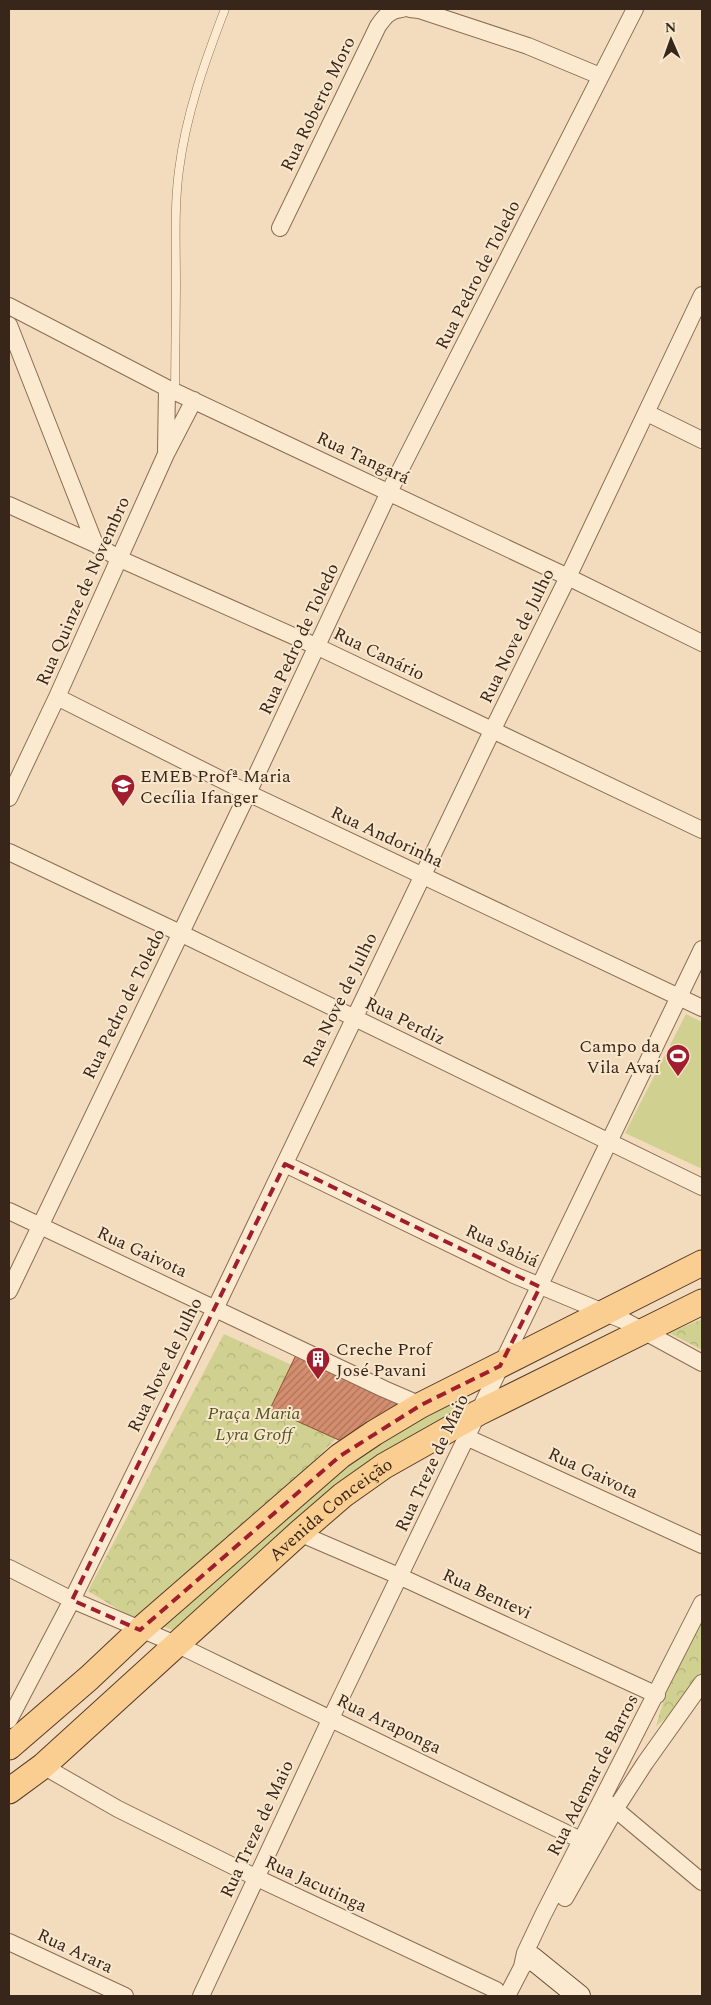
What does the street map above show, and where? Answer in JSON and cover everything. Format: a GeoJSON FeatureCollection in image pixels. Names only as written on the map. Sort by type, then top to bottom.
{"type":"FeatureCollection","features":[{"type":"Feature","properties":{"kind":"main road","name":"Avenida Conceição"},"geometry":{"type":"LineString","coordinates":[[9,1747],[89,1678],[140,1630],[303,1486],[340,1456],[374,1433],[422,1405],[702,1263]]}},
{"type":"Feature","properties":{"kind":"main road","name":"Avenida Conceição"},"geometry":{"type":"LineString","coordinates":[[9,1791],[43,1766],[299,1533],[343,1495],[384,1466],[478,1413],[702,1302]]}},
{"type":"Feature","properties":{"kind":"street","name":"Rua Roberto Moro"},"geometry":{"type":"LineString","coordinates":[[280,228],[378,26],[384,16],[391,11],[402,9]]}},
{"type":"Feature","properties":{"kind":"street"},"geometry":{"type":"LineString","coordinates":[[410,9],[419,10],[528,46],[600,76]]}},
{"type":"Feature","properties":{"kind":"street","name":"Rua Pedro de Toledo"},"geometry":{"type":"LineString","coordinates":[[9,1291],[318,647],[389,492],[635,9]]}},
{"type":"Feature","properties":{"kind":"street","name":"Rua Nove de Julho"},"geometry":{"type":"LineString","coordinates":[[9,1720],[72,1600],[215,1309],[492,730],[568,578],[702,295]]}},
{"type":"Feature","properties":{"kind":"street","name":"Rua Tangará"},"geometry":{"type":"LineString","coordinates":[[9,306],[171,390],[389,492],[702,643]]}},
{"type":"Feature","properties":{"kind":"street"},"geometry":{"type":"LineString","coordinates":[[9,325],[95,544]]}},
{"type":"Feature","properties":{"kind":"street"},"geometry":{"type":"LineString","coordinates":[[166,454],[171,390]]}},
{"type":"Feature","properties":{"kind":"street","name":"Rua Quinze de Novembro"},"geometry":{"type":"LineString","coordinates":[[9,798],[58,697],[166,454],[194,400]]}},
{"type":"Feature","properties":{"kind":"street"},"geometry":{"type":"LineString","coordinates":[[647,413],[702,440]]}},
{"type":"Feature","properties":{"kind":"street","name":"Rua Canário"},"geometry":{"type":"LineString","coordinates":[[9,505],[95,544],[120,558],[318,647],[702,830]]}},
{"type":"Feature","properties":{"kind":"street","name":"Rua Andorinha"},"geometry":{"type":"LineString","coordinates":[[58,697],[248,793],[702,1008]]}},
{"type":"Feature","properties":{"kind":"street","name":"Rua Perdiz"},"geometry":{"type":"LineString","coordinates":[[9,852],[611,1141],[702,1187]]}},
{"type":"Feature","properties":{"kind":"street","name":"Rua Treze de Maio"},"geometry":{"type":"LineString","coordinates":[[201,1996],[331,1718],[401,1577],[466,1436],[611,1141],[702,949]]}},
{"type":"Feature","properties":{"kind":"street","name":"Rua Sabiá"},"geometry":{"type":"LineString","coordinates":[[285,1164],[540,1286],[606,1312],[702,1363]]}},
{"type":"Feature","properties":{"kind":"street","name":"Rua Gaivota"},"geometry":{"type":"LineString","coordinates":[[9,1212],[422,1405]]}},
{"type":"Feature","properties":{"kind":"street","name":"Rua Gaivota"},"geometry":{"type":"LineString","coordinates":[[466,1436],[702,1545]]}},
{"type":"Feature","properties":{"kind":"street","name":"Rua Bentevi"},"geometry":{"type":"LineString","coordinates":[[299,1533],[401,1577],[657,1695]]}},
{"type":"Feature","properties":{"kind":"street"},"geometry":{"type":"LineString","coordinates":[[9,1568],[72,1600],[140,1630]]}},
{"type":"Feature","properties":{"kind":"street","name":"Rua Ademar de Barros"},"geometry":{"type":"LineString","coordinates":[[609,1804],[657,1695],[702,1603]]}},
{"type":"Feature","properties":{"kind":"street","name":"Rua Araponga"},"geometry":{"type":"LineString","coordinates":[[140,1630],[178,1645],[588,1843]]}},
{"type":"Feature","properties":{"kind":"street"},"geometry":{"type":"LineString","coordinates":[[502,1992],[526,1959],[609,1804],[645,1763],[702,1683]]}},
{"type":"Feature","properties":{"kind":"street","name":"Rua Jacutinga"},"geometry":{"type":"LineString","coordinates":[[43,1766],[118,1809],[257,1878],[502,1992]]}},
{"type":"Feature","properties":{"kind":"street"},"geometry":{"type":"LineString","coordinates":[[609,1804],[702,1882]]}},
{"type":"Feature","properties":{"kind":"street","name":"Rua Arara"},"geometry":{"type":"LineString","coordinates":[[9,1942],[125,1996]]}},
{"type":"Feature","properties":{"kind":"street"},"geometry":{"type":"LineString","coordinates":[[526,1959],[579,1996]]}},
{"type":"Feature","properties":{"kind":"lane"},"geometry":{"type":"LineString","coordinates":[[171,390],[175,235],[179,169],[194,97],[225,9]]}},
{"type":"Feature","properties":{"kind":"highlighted area"},"geometry":{"type":"Polygon","coordinates":[[[285,1164],[540,1287],[500,1366],[421,1405],[340,1456],[140,1630],[72,1600],[285,1164]]]}},
{"type":"Feature","properties":{"kind":"green space","name":"Campo da Vila Avaí"},"geometry":{"type":"Polygon","coordinates":[[[686,1014],[702,1022],[702,1169],[625,1133],[686,1014]]]}},
{"type":"Feature","properties":{"kind":"green space"},"geometry":{"type":"Polygon","coordinates":[[[702,1319],[702,1350],[669,1333],[702,1319]]]}},
{"type":"Feature","properties":{"kind":"green space","name":"Praça Maria Lyra Groff"},"geometry":{"type":"Polygon","coordinates":[[[224,1334],[372,1402],[310,1465],[134,1619],[88,1591],[224,1334]]]}},
{"type":"Feature","properties":{"kind":"green space"},"geometry":{"type":"Polygon","coordinates":[[[460,1395],[447,1421],[180,1633],[160,1625],[330,1471],[460,1395]]]}},
{"type":"Feature","properties":{"kind":"green space"},"geometry":{"type":"Polygon","coordinates":[[[702,1618],[702,1674],[669,1716],[656,1726],[668,1686],[702,1618]]]}},
{"type":"Feature","properties":{"kind":"building","name":"Creche Prof José Pavani"},"geometry":{"type":"Polygon","coordinates":[[[296,1355],[412,1406],[350,1445],[270,1409],[296,1355]]]}},
{"type":"Feature","properties":{"kind":"place","name":"EMEB Profª Maria Cecília Ifanger"},"geometry":{"type":"Point","coordinates":[123,807]}},
{"type":"Feature","properties":{"kind":"place","name":"Campo da Vila Avaí"},"geometry":{"type":"Point","coordinates":[678,1077]}},
{"type":"Feature","properties":{"kind":"place","name":"Creche Prof José Pavani"},"geometry":{"type":"Point","coordinates":[318,1380]}}]}
